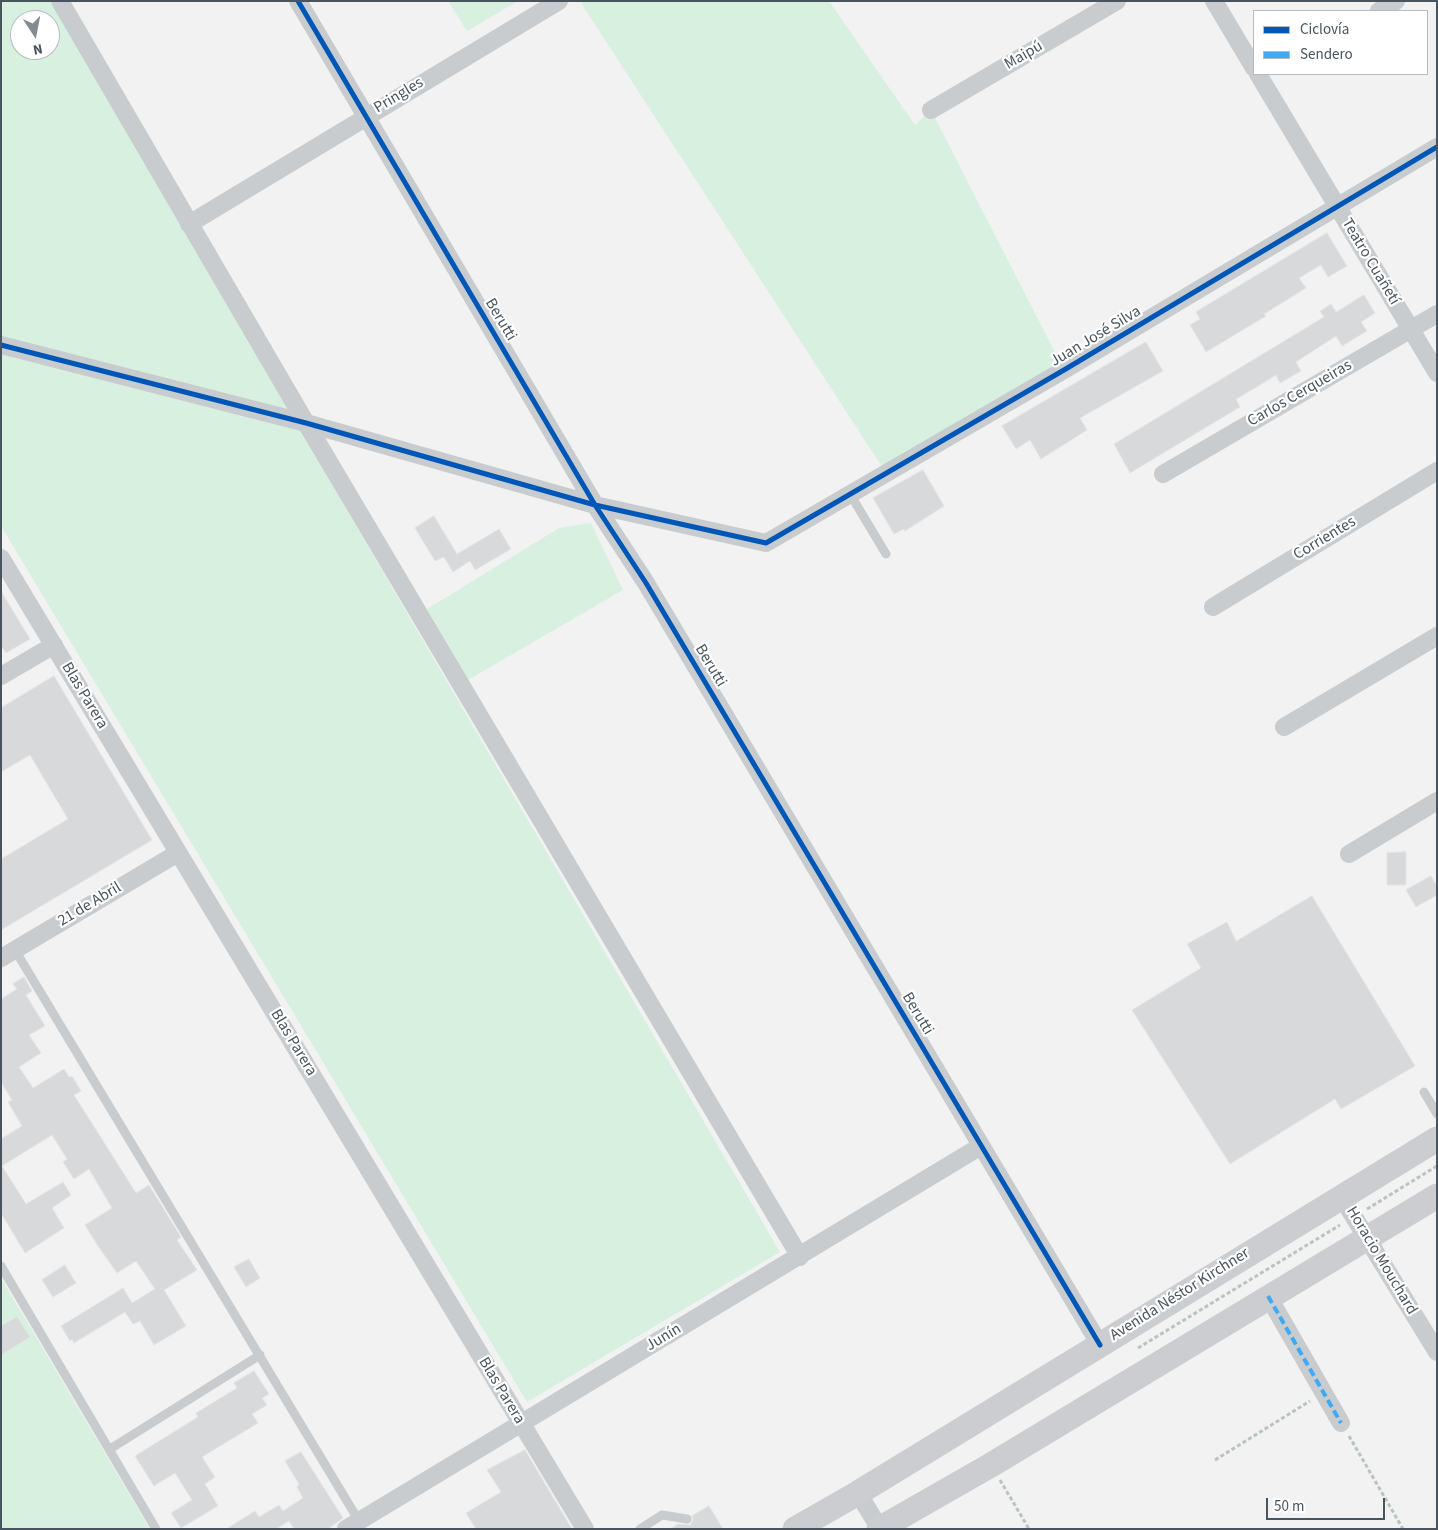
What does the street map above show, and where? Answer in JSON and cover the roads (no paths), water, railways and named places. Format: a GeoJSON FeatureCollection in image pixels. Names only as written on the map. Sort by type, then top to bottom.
{"type":"FeatureCollection","features":[{"type":"Feature","properties":{"kind":"main road","name":"Avenida Néstor Kirchner"},"geometry":{"type":"LineString","coordinates":[[795,1529],[858,1493],[1437,1138]]}},
{"type":"Feature","properties":{"kind":"main road"},"geometry":{"type":"LineString","coordinates":[[880,1529],[991,1465],[1268,1296],[1437,1196]]}},
{"type":"Feature","properties":{"kind":"street"},"geometry":{"type":"LineString","coordinates":[[60,1],[306,423],[800,1257]]}},
{"type":"Feature","properties":{"kind":"street","name":"Berutti"},"geometry":{"type":"LineString","coordinates":[[298,1],[595,505],[646,583],[1100,1345]]}},
{"type":"Feature","properties":{"kind":"street","name":"Pringles"},"geometry":{"type":"LineString","coordinates":[[189,224],[365,116],[559,1]]}},
{"type":"Feature","properties":{"kind":"street","name":"Maipú"},"geometry":{"type":"LineString","coordinates":[[931,110],[1117,1]]}},
{"type":"Feature","properties":{"kind":"street","name":"Teatro Cuañetí"},"geometry":{"type":"LineString","coordinates":[[1214,1],[1253,61]]}},
{"type":"Feature","properties":{"kind":"street"},"geometry":{"type":"LineString","coordinates":[[1381,10],[1396,1]]}},
{"type":"Feature","properties":{"kind":"street","name":"Teatro Cuañetí"},"geometry":{"type":"LineString","coordinates":[[1262,75],[1437,373]]}},
{"type":"Feature","properties":{"kind":"street","name":"Juan José Silva"},"geometry":{"type":"LineString","coordinates":[[595,505],[766,543],[1073,365],[1437,147]]}},
{"type":"Feature","properties":{"kind":"street","name":"Carlos Cerqueiras"},"geometry":{"type":"LineString","coordinates":[[1163,474],[1437,314]]}},
{"type":"Feature","properties":{"kind":"street"},"geometry":{"type":"LineString","coordinates":[[1,345],[306,423],[595,505]]}},
{"type":"Feature","properties":{"kind":"street","name":"Corrientes"},"geometry":{"type":"LineString","coordinates":[[1213,607],[1437,471]]}},
{"type":"Feature","properties":{"kind":"street","name":"Blas Parera"},"geometry":{"type":"LineString","coordinates":[[1,558],[585,1529]]}},
{"type":"Feature","properties":{"kind":"street"},"geometry":{"type":"LineString","coordinates":[[1284,727],[1437,636]]}},
{"type":"Feature","properties":{"kind":"street"},"geometry":{"type":"LineString","coordinates":[[1,676],[54,645]]}},
{"type":"Feature","properties":{"kind":"street"},"geometry":{"type":"LineString","coordinates":[[1349,854],[1437,801]]}},
{"type":"Feature","properties":{"kind":"street","name":"21 de Abril"},"geometry":{"type":"LineString","coordinates":[[8,954],[178,853]]}},
{"type":"Feature","properties":{"kind":"street","name":"Junín"},"geometry":{"type":"LineString","coordinates":[[353,1525],[800,1257],[981,1146]]}},
{"type":"Feature","properties":{"kind":"street","name":"Horacio Mouchard"},"geometry":{"type":"LineString","coordinates":[[1341,1196],[1437,1352]]}},
{"type":"Feature","properties":{"kind":"street"},"geometry":{"type":"LineString","coordinates":[[1268,1296],[1341,1423]]}},
{"type":"Feature","properties":{"kind":"street"},"geometry":{"type":"LineString","coordinates":[[858,1493],[880,1529]]}},
{"type":"Feature","properties":{"kind":"lane"},"geometry":{"type":"LineString","coordinates":[[850,494],[886,554]]}},
{"type":"Feature","properties":{"kind":"lane"},"geometry":{"type":"LineString","coordinates":[[8,954],[260,1356],[353,1525]]}},
{"type":"Feature","properties":{"kind":"lane"},"geometry":{"type":"LineString","coordinates":[[1424,1092],[1437,1114]]}},
{"type":"Feature","properties":{"kind":"lane"},"geometry":{"type":"LineString","coordinates":[[1,1266],[156,1529]]}},
{"type":"Feature","properties":{"kind":"lane"},"geometry":{"type":"LineString","coordinates":[[110,1449],[260,1356]]}},
{"type":"Feature","properties":{"kind":"lane"},"geometry":{"type":"LineString","coordinates":[[640,1529],[662,1515],[687,1518]]}}]}
